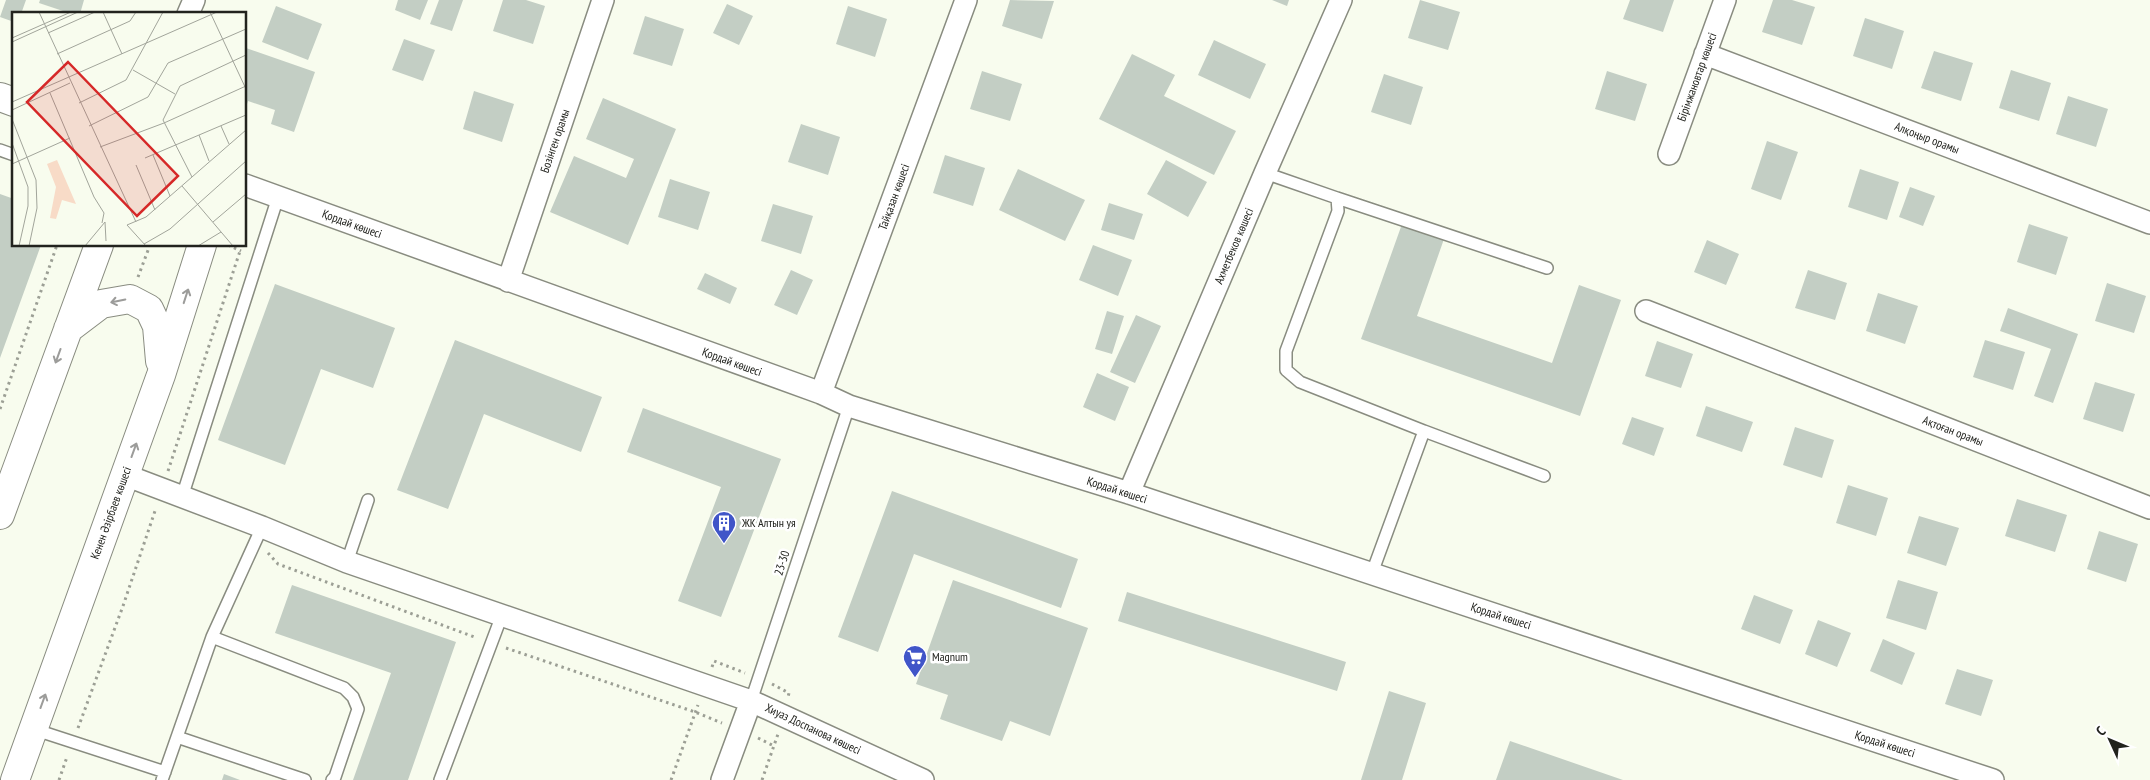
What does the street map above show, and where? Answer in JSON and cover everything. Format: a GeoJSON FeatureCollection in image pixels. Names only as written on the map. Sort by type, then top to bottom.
{"type":"FeatureCollection","features":[{"type":"Feature","properties":{"kind":"street"},"geometry":{"type":"LineString","coordinates":[[189,12],[194,0]]}},
{"type":"Feature","properties":{"kind":"street","name":"Бозінген орамы"},"geometry":{"type":"LineString","coordinates":[[508,281],[603,0]]}},
{"type":"Feature","properties":{"kind":"street","name":"Тайқазан көшесі"},"geometry":{"type":"LineString","coordinates":[[821,394],[966,0]]}},
{"type":"Feature","properties":{"kind":"street","name":"Ахметбеков көшесі"},"geometry":{"type":"LineString","coordinates":[[1129,493],[1341,0]]}},
{"type":"Feature","properties":{"kind":"street","name":"Бірімжановтар көшесі"},"geometry":{"type":"LineString","coordinates":[[1669,154],[1725,0]]}},
{"type":"Feature","properties":{"kind":"street","name":"Алқоңыр орамы"},"geometry":{"type":"LineString","coordinates":[[1705,54],[2150,223]]}},
{"type":"Feature","properties":{"kind":"street"},"geometry":{"type":"LineString","coordinates":[[0,97],[12,101]]}},
{"type":"Feature","properties":{"kind":"street","name":"Қордай көшесі"},"geometry":{"type":"LineString","coordinates":[[246,185],[821,394],[849,406],[1129,493],[1993,780]]}},
{"type":"Feature","properties":{"kind":"street"},"geometry":{"type":"LineString","coordinates":[[0,515],[99,246]]}},
{"type":"Feature","properties":{"kind":"street","name":"Кенен Әзірбаев көшесі"},"geometry":{"type":"LineString","coordinates":[[15,780],[161,375],[202,246]]}},
{"type":"Feature","properties":{"kind":"street"},"geometry":{"type":"LineString","coordinates":[[68,328],[101,304],[130,299],[148,309],[157,326],[161,375]]}},
{"type":"Feature","properties":{"kind":"street","name":"Ақтоған орамы"},"geometry":{"type":"LineString","coordinates":[[1646,311],[2150,508]]}},
{"type":"Feature","properties":{"kind":"street"},"geometry":{"type":"LineString","coordinates":[[125,475],[163,499],[182,497],[259,534],[347,562],[751,701]]}},
{"type":"Feature","properties":{"kind":"street","name":"Хиуаз Доспанова көшесі"},"geometry":{"type":"LineString","coordinates":[[722,780],[751,701],[923,780]]}},
{"type":"Feature","properties":{"kind":"lane"},"geometry":{"type":"LineString","coordinates":[[0,150],[12,154]]}},
{"type":"Feature","properties":{"kind":"lane"},"geometry":{"type":"LineString","coordinates":[[1265,173],[1547,268]]}},
{"type":"Feature","properties":{"kind":"lane"},"geometry":{"type":"LineString","coordinates":[[182,497],[278,197]]}},
{"type":"Feature","properties":{"kind":"lane"},"geometry":{"type":"LineString","coordinates":[[1337,198],[1338,212],[1286,351],[1286,370],[1300,382],[1544,476]]}},
{"type":"Feature","properties":{"kind":"lane","name":"23-30"},"geometry":{"type":"LineString","coordinates":[[751,701],[849,406]]}},
{"type":"Feature","properties":{"kind":"lane"},"geometry":{"type":"LineString","coordinates":[[1372,573],[1424,431]]}},
{"type":"Feature","properties":{"kind":"lane"},"geometry":{"type":"LineString","coordinates":[[347,562],[368,500]]}},
{"type":"Feature","properties":{"kind":"lane"},"geometry":{"type":"LineString","coordinates":[[34,729],[163,776],[212,637],[259,534]]}},
{"type":"Feature","properties":{"kind":"lane"},"geometry":{"type":"LineString","coordinates":[[440,780],[502,615]]}},
{"type":"Feature","properties":{"kind":"lane"},"geometry":{"type":"LineString","coordinates":[[212,637],[344,688],[353,697],[358,709],[336,777],[332,780]]}},
{"type":"Feature","properties":{"kind":"lane"},"geometry":{"type":"LineString","coordinates":[[177,737],[305,780]]}},
{"type":"Feature","properties":{"kind":"path"},"geometry":{"type":"LineString","coordinates":[[0,409],[57,246]]}},
{"type":"Feature","properties":{"kind":"path"},"geometry":{"type":"LineString","coordinates":[[130,299],[150,246]]}},
{"type":"Feature","properties":{"kind":"path"},"geometry":{"type":"LineString","coordinates":[[59,780],[123,606],[156,506],[163,499],[240,250]]}},
{"type":"Feature","properties":{"kind":"path"},"geometry":{"type":"LineString","coordinates":[[259,534],[278,564],[492,643],[696,712],[774,746]]}},
{"type":"Feature","properties":{"kind":"path"},"geometry":{"type":"LineString","coordinates":[[671,780],[704,685]]}},
{"type":"Feature","properties":{"kind":"path"},"geometry":{"type":"LineString","coordinates":[[762,780],[784,716]]}},
{"type":"Feature","properties":{"kind":"building"},"geometry":{"type":"Polygon","coordinates":[[[6,0],[26,0],[22,12],[12,12],[12,21],[0,17],[6,0]]]}},
{"type":"Feature","properties":{"kind":"building"},"geometry":{"type":"Polygon","coordinates":[[[40,0],[84,0],[81,12],[66,12],[39,3],[40,0]]]}},
{"type":"Feature","properties":{"kind":"building"},"geometry":{"type":"Polygon","coordinates":[[[398,0],[428,0],[420,20],[395,10],[398,0]]]}},
{"type":"Feature","properties":{"kind":"building"},"geometry":{"type":"Polygon","coordinates":[[[439,0],[463,0],[452,31],[430,24],[439,0]]]}},
{"type":"Feature","properties":{"kind":"building"},"geometry":{"type":"Polygon","coordinates":[[[503,0],[526,0],[545,6],[533,44],[493,31],[503,0]]]}},
{"type":"Feature","properties":{"kind":"building"},"geometry":{"type":"Polygon","coordinates":[[[1010,0],[1054,1],[1042,39],[1002,26],[1010,0]]]}},
{"type":"Feature","properties":{"kind":"building"},"geometry":{"type":"Polygon","coordinates":[[[1272,0],[1289,0],[1287,6],[1272,0]]]}},
{"type":"Feature","properties":{"kind":"building"},"geometry":{"type":"Polygon","coordinates":[[[1420,0],[1460,12],[1448,50],[1408,38],[1420,0]]]}},
{"type":"Feature","properties":{"kind":"building"},"geometry":{"type":"Polygon","coordinates":[[[1630,0],[1674,0],[1663,32],[1623,19],[1630,0]]]}},
{"type":"Feature","properties":{"kind":"building"},"geometry":{"type":"Polygon","coordinates":[[[1773,0],[1792,0],[1815,7],[1802,45],[1762,32],[1773,0]]]}},
{"type":"Feature","properties":{"kind":"building"},"geometry":{"type":"Polygon","coordinates":[[[727,4],[753,16],[739,45],[713,33],[727,4]]]}},
{"type":"Feature","properties":{"kind":"building"},"geometry":{"type":"Polygon","coordinates":[[[276,6],[322,24],[308,60],[262,42],[276,6]]]}},
{"type":"Feature","properties":{"kind":"building"},"geometry":{"type":"Polygon","coordinates":[[[848,6],[887,19],[875,57],[836,44],[848,6]]]}},
{"type":"Feature","properties":{"kind":"building"},"geometry":{"type":"Polygon","coordinates":[[[645,16],[684,29],[672,66],[633,54],[645,16]]]}},
{"type":"Feature","properties":{"kind":"building"},"geometry":{"type":"Polygon","coordinates":[[[1865,18],[1904,31],[1892,69],[1853,56],[1865,18]]]}},
{"type":"Feature","properties":{"kind":"building"},"geometry":{"type":"Polygon","coordinates":[[[404,39],[435,50],[423,81],[392,70],[404,39]]]}},
{"type":"Feature","properties":{"kind":"building"},"geometry":{"type":"Polygon","coordinates":[[[1214,40],[1266,64],[1250,99],[1198,75],[1214,40]]]}},
{"type":"Feature","properties":{"kind":"building"},"geometry":{"type":"Polygon","coordinates":[[[246,48],[315,72],[294,132],[271,124],[275,110],[248,101],[246,107],[246,48]]]}},
{"type":"Feature","properties":{"kind":"building"},"geometry":{"type":"Polygon","coordinates":[[[1934,51],[1973,63],[1961,101],[1921,88],[1934,51]]]}},
{"type":"Feature","properties":{"kind":"building"},"geometry":{"type":"Polygon","coordinates":[[[1132,54],[1175,75],[1164,96],[1236,131],[1214,175],[1099,119],[1132,54]]]}},
{"type":"Feature","properties":{"kind":"building"},"geometry":{"type":"Polygon","coordinates":[[[2011,70],[2051,83],[2039,121],[1999,108],[2011,70]]]}},
{"type":"Feature","properties":{"kind":"building"},"geometry":{"type":"Polygon","coordinates":[[[982,71],[1022,84],[1010,121],[970,109],[982,71]]]}},
{"type":"Feature","properties":{"kind":"building"},"geometry":{"type":"Polygon","coordinates":[[[1607,71],[1647,84],[1635,121],[1595,109],[1607,71]]]}},
{"type":"Feature","properties":{"kind":"building"},"geometry":{"type":"Polygon","coordinates":[[[1384,74],[1423,87],[1411,125],[1371,112],[1384,74]]]}},
{"type":"Feature","properties":{"kind":"building"},"geometry":{"type":"Polygon","coordinates":[[[474,91],[514,104],[502,142],[463,129],[474,91]]]}},
{"type":"Feature","properties":{"kind":"building"},"geometry":{"type":"Polygon","coordinates":[[[2068,96],[2108,109],[2096,147],[2056,134],[2068,96]]]}},
{"type":"Feature","properties":{"kind":"building"},"geometry":{"type":"Polygon","coordinates":[[[603,98],[676,129],[628,245],[550,212],[574,156],[626,178],[634,159],[586,139],[603,98]]]}},
{"type":"Feature","properties":{"kind":"building"},"geometry":{"type":"Polygon","coordinates":[[[801,124],[840,137],[828,175],[788,162],[801,124]]]}},
{"type":"Feature","properties":{"kind":"building"},"geometry":{"type":"Polygon","coordinates":[[[1767,141],[1798,152],[1781,200],[1751,189],[1767,141]]]}},
{"type":"Feature","properties":{"kind":"building"},"geometry":{"type":"Polygon","coordinates":[[[945,155],[985,168],[973,206],[933,193],[945,155]]]}},
{"type":"Feature","properties":{"kind":"building"},"geometry":{"type":"Polygon","coordinates":[[[1166,160],[1207,182],[1188,217],[1147,194],[1166,160]]]}},
{"type":"Feature","properties":{"kind":"building"},"geometry":{"type":"Polygon","coordinates":[[[1018,169],[1085,200],[1065,241],[999,210],[1018,169]]]}},
{"type":"Feature","properties":{"kind":"building"},"geometry":{"type":"Polygon","coordinates":[[[1860,169],[1899,182],[1887,220],[1848,207],[1860,169]]]}},
{"type":"Feature","properties":{"kind":"building"},"geometry":{"type":"Polygon","coordinates":[[[670,179],[710,192],[698,230],[658,217],[670,179]]]}},
{"type":"Feature","properties":{"kind":"building"},"geometry":{"type":"Polygon","coordinates":[[[1910,187],[1935,196],[1923,226],[1899,217],[1910,187]]]}},
{"type":"Feature","properties":{"kind":"building"},"geometry":{"type":"Polygon","coordinates":[[[0,194],[12,198],[12,246],[41,246],[0,358],[0,194]]]}},
{"type":"Feature","properties":{"kind":"building"},"geometry":{"type":"Polygon","coordinates":[[[1109,203],[1143,214],[1134,240],[1101,230],[1109,203]]]}},
{"type":"Feature","properties":{"kind":"building"},"geometry":{"type":"Polygon","coordinates":[[[773,204],[813,216],[801,254],[761,241],[773,204]]]}},
{"type":"Feature","properties":{"kind":"building"},"geometry":{"type":"Polygon","coordinates":[[[1402,224],[1444,239],[1417,316],[1552,363],[1579,285],[1621,300],[1580,416],[1361,339],[1402,224]]]}},
{"type":"Feature","properties":{"kind":"building"},"geometry":{"type":"Polygon","coordinates":[[[2029,224],[2068,237],[2056,275],[2017,262],[2029,224]]]}},
{"type":"Feature","properties":{"kind":"building"},"geometry":{"type":"Polygon","coordinates":[[[1707,240],[1739,254],[1726,285],[1694,272],[1707,240]]]}},
{"type":"Feature","properties":{"kind":"building"},"geometry":{"type":"Polygon","coordinates":[[[1093,245],[1132,260],[1118,296],[1079,280],[1093,245]]]}},
{"type":"Feature","properties":{"kind":"building"},"geometry":{"type":"Polygon","coordinates":[[[791,270],[813,280],[797,315],[774,305],[791,270]]]}},
{"type":"Feature","properties":{"kind":"building"},"geometry":{"type":"Polygon","coordinates":[[[1808,270],[1847,283],[1835,320],[1795,308],[1808,270]]]}},
{"type":"Feature","properties":{"kind":"building"},"geometry":{"type":"Polygon","coordinates":[[[705,273],[737,288],[730,304],[697,289],[705,273]]]}},
{"type":"Feature","properties":{"kind":"building"},"geometry":{"type":"Polygon","coordinates":[[[2107,283],[2146,296],[2134,333],[2095,321],[2107,283]]]}},
{"type":"Feature","properties":{"kind":"building"},"geometry":{"type":"Polygon","coordinates":[[[275,284],[395,328],[373,388],[321,369],[285,465],[218,440],[275,284]]]}},
{"type":"Feature","properties":{"kind":"building"},"geometry":{"type":"Polygon","coordinates":[[[1878,293],[1918,306],[1905,344],[1866,331],[1878,293]]]}},
{"type":"Feature","properties":{"kind":"building"},"geometry":{"type":"Polygon","coordinates":[[[2008,308],[2078,334],[2053,403],[2034,396],[2051,349],[2000,331],[2008,308]]]}},
{"type":"Feature","properties":{"kind":"building"},"geometry":{"type":"Polygon","coordinates":[[[1107,311],[1124,316],[1112,354],[1095,349],[1107,311]]]}},
{"type":"Feature","properties":{"kind":"building"},"geometry":{"type":"Polygon","coordinates":[[[1136,315],[1161,326],[1135,383],[1110,372],[1136,315]]]}},
{"type":"Feature","properties":{"kind":"building"},"geometry":{"type":"Polygon","coordinates":[[[455,340],[602,397],[581,452],[484,414],[448,509],[397,490],[455,340]]]}},
{"type":"Feature","properties":{"kind":"building"},"geometry":{"type":"Polygon","coordinates":[[[1985,340],[2025,352],[2013,390],[1973,377],[1985,340]]]}},
{"type":"Feature","properties":{"kind":"building"},"geometry":{"type":"Polygon","coordinates":[[[1657,341],[1693,354],[1681,388],[1645,376],[1657,341]]]}},
{"type":"Feature","properties":{"kind":"building"},"geometry":{"type":"Polygon","coordinates":[[[1097,373],[1129,387],[1115,421],[1083,407],[1097,373]]]}},
{"type":"Feature","properties":{"kind":"building"},"geometry":{"type":"Polygon","coordinates":[[[2095,382],[2135,394],[2123,432],[2083,419],[2095,382]]]}},
{"type":"Feature","properties":{"kind":"building"},"geometry":{"type":"Polygon","coordinates":[[[1706,406],[1753,422],[1742,452],[1696,436],[1706,406]]]}},
{"type":"Feature","properties":{"kind":"building","name":"ЖК Алтын уя"},"geometry":{"type":"Polygon","coordinates":[[[643,408],[781,459],[721,617],[678,601],[721,487],[627,452],[643,408]]]}},
{"type":"Feature","properties":{"kind":"building"},"geometry":{"type":"Polygon","coordinates":[[[1632,417],[1664,428],[1654,456],[1622,444],[1632,417]]]}},
{"type":"Feature","properties":{"kind":"building"},"geometry":{"type":"Polygon","coordinates":[[[1795,427],[1834,440],[1822,478],[1783,465],[1795,427]]]}},
{"type":"Feature","properties":{"kind":"building"},"geometry":{"type":"Polygon","coordinates":[[[1848,485],[1888,498],[1876,536],[1836,523],[1848,485]]]}},
{"type":"Feature","properties":{"kind":"building"},"geometry":{"type":"Polygon","coordinates":[[[892,491],[1078,559],[1061,608],[914,554],[878,652],[838,637],[892,491]]]}},
{"type":"Feature","properties":{"kind":"building"},"geometry":{"type":"Polygon","coordinates":[[[2017,499],[2067,515],[2055,552],[2005,536],[2017,499]]]}},
{"type":"Feature","properties":{"kind":"building"},"geometry":{"type":"Polygon","coordinates":[[[1919,516],[1959,528],[1946,566],[1907,553],[1919,516]]]}},
{"type":"Feature","properties":{"kind":"building"},"geometry":{"type":"Polygon","coordinates":[[[2099,531],[2138,544],[2126,582],[2087,569],[2099,531]]]}},
{"type":"Feature","properties":{"kind":"building"},"geometry":{"type":"Polygon","coordinates":[[[953,580],[1088,628],[1050,736],[1010,721],[1002,741],[940,719],[948,695],[916,684],[953,580]]]}},
{"type":"Feature","properties":{"kind":"building"},"geometry":{"type":"Polygon","coordinates":[[[1898,580],[1938,592],[1926,630],[1886,618],[1898,580]]]}},
{"type":"Feature","properties":{"kind":"building"},"geometry":{"type":"Polygon","coordinates":[[[292,585],[456,642],[408,780],[353,780],[391,673],[275,633],[292,585]]]}},
{"type":"Feature","properties":{"kind":"building"},"geometry":{"type":"Polygon","coordinates":[[[1127,592],[1346,662],[1337,691],[1118,621],[1127,592]]]}},
{"type":"Feature","properties":{"kind":"building"},"geometry":{"type":"Polygon","coordinates":[[[1754,595],[1793,610],[1780,644],[1741,629],[1754,595]]]}},
{"type":"Feature","properties":{"kind":"building"},"geometry":{"type":"Polygon","coordinates":[[[1818,620],[1851,633],[1837,667],[1805,654],[1818,620]]]}},
{"type":"Feature","properties":{"kind":"building"},"geometry":{"type":"Polygon","coordinates":[[[1883,639],[1915,653],[1902,685],[1870,671],[1883,639]]]}},
{"type":"Feature","properties":{"kind":"building"},"geometry":{"type":"Polygon","coordinates":[[[1957,669],[1993,680],[1981,716],[1945,704],[1957,669]]]}},
{"type":"Feature","properties":{"kind":"building"},"geometry":{"type":"Polygon","coordinates":[[[1389,691],[1426,703],[1402,780],[1361,780],[1389,691]]]}},
{"type":"Feature","properties":{"kind":"building"},"geometry":{"type":"Polygon","coordinates":[[[1510,741],[1623,780],[1496,780],[1510,741]]]}},
{"type":"Feature","properties":{"kind":"building"},"geometry":{"type":"Polygon","coordinates":[[[224,774],[240,780],[222,780],[224,774]]]}},
{"type":"Feature","properties":{"kind":"place","name":"ЖК Алтын уя"},"geometry":{"type":"Point","coordinates":[724,544]}},
{"type":"Feature","properties":{"kind":"place","name":"Magnum"},"geometry":{"type":"Point","coordinates":[915,678]}}]}
